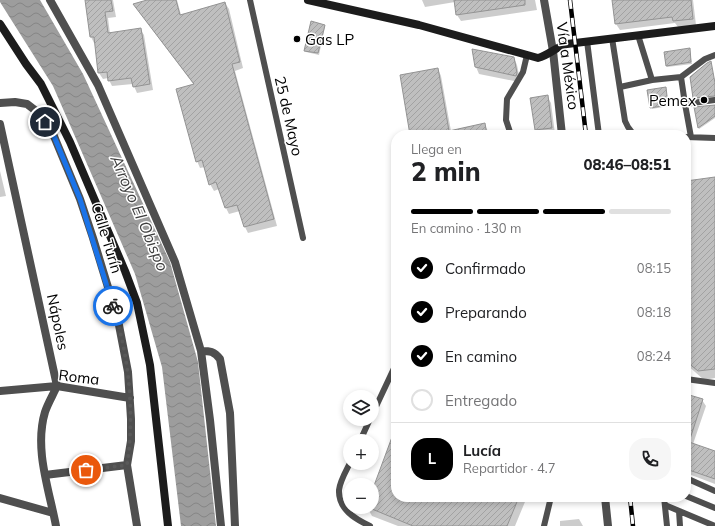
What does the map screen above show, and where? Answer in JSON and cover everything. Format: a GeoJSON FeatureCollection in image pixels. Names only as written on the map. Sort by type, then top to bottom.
{"type":"FeatureCollection","features":[{"type":"Feature","properties":{"kind":"street"},"geometry":{"type":"LineString","coordinates":[[50,0],[98,85],[175,262],[201,351],[221,526]]}},
{"type":"Feature","properties":{"kind":"street"},"geometry":{"type":"LineString","coordinates":[[308,0],[419,25],[538,58],[547,56],[559,46],[566,44],[715,26]]}},
{"type":"Feature","properties":{"kind":"street","name":"Vía a México"},"geometry":{"type":"LineString","coordinates":[[544,0],[553,51],[561,130]]}},
{"type":"Feature","properties":{"kind":"street"},"geometry":{"type":"LineString","coordinates":[[0,24],[41,84],[70,142],[137,303],[150,365],[168,526]]}},
{"type":"Feature","properties":{"kind":"street","name":"Calle Turín"},"geometry":{"type":"LineString","coordinates":[[0,103],[15,102],[27,104],[40,114],[51,129],[80,199],[118,320],[128,372],[131,419],[127,465],[137,526]]}},
{"type":"Feature","properties":{"kind":"street","name":"Nápoles"},"geometry":{"type":"LineString","coordinates":[[0,124],[57,386]]}},
{"type":"Feature","properties":{"kind":"street"},"geometry":{"type":"LineString","coordinates":[[201,351],[216,353],[220,359],[230,414],[235,526]]}},
{"type":"Feature","properties":{"kind":"street"},"geometry":{"type":"LineString","coordinates":[[56,526],[45,475],[42,449],[42,430],[45,411],[57,386]]}},
{"type":"Feature","properties":{"kind":"street","name":"Roma"},"geometry":{"type":"LineString","coordinates":[[0,391],[57,386],[130,398]]}},
{"type":"Feature","properties":{"kind":"street"},"geometry":{"type":"LineString","coordinates":[[45,475],[127,465]]}},
{"type":"Feature","properties":{"kind":"street"},"geometry":{"type":"LineString","coordinates":[[0,498],[53,513]]}},
{"type":"Feature","properties":{"kind":"street"},"geometry":{"type":"LineString","coordinates":[[606,502],[608,526]]}},
{"type":"Feature","properties":{"kind":"lane","name":"25 de Mayo"},"geometry":{"type":"LineString","coordinates":[[250,0],[303,238]]}},
{"type":"Feature","properties":{"kind":"lane"},"geometry":{"type":"LineString","coordinates":[[638,35],[652,80]]}},
{"type":"Feature","properties":{"kind":"lane"},"geometry":{"type":"LineString","coordinates":[[612,38],[625,121],[630,130]]}},
{"type":"Feature","properties":{"kind":"lane"},"geometry":{"type":"LineString","coordinates":[[587,41],[598,130]]}},
{"type":"Feature","properties":{"kind":"lane"},"geometry":{"type":"LineString","coordinates":[[509,130],[506,120],[507,99],[523,72],[527,55]]}},
{"type":"Feature","properties":{"kind":"lane"},"geometry":{"type":"LineString","coordinates":[[620,88],[652,80],[681,77],[704,59],[715,55]]}},
{"type":"Feature","properties":{"kind":"lane"},"geometry":{"type":"LineString","coordinates":[[681,77],[686,104],[688,130]]}},
{"type":"Feature","properties":{"kind":"lane"},"geometry":{"type":"LineString","coordinates":[[686,104],[715,100]]}},
{"type":"Feature","properties":{"kind":"lane"},"geometry":{"type":"LineString","coordinates":[[691,137],[715,138]]}},
{"type":"Feature","properties":{"kind":"lane"},"geometry":{"type":"LineString","coordinates":[[379,399],[391,374]]}},
{"type":"Feature","properties":{"kind":"lane"},"geometry":{"type":"LineString","coordinates":[[691,380],[715,383]]}},
{"type":"Feature","properties":{"kind":"lane"},"geometry":{"type":"LineString","coordinates":[[347,470],[339,490],[341,501],[346,511],[370,526]]}},
{"type":"Feature","properties":{"kind":"lane"},"geometry":{"type":"LineString","coordinates":[[691,480],[715,491]]}},
{"type":"Feature","properties":{"kind":"lane"},"geometry":{"type":"LineString","coordinates":[[691,498],[715,508]]}},
{"type":"Feature","properties":{"kind":"lane"},"geometry":{"type":"LineString","coordinates":[[544,526],[550,502]]}},
{"type":"Feature","properties":{"kind":"lane"},"geometry":{"type":"LineString","coordinates":[[665,502],[667,526]]}},
{"type":"Feature","properties":{"kind":"lane"},"geometry":{"type":"LineString","coordinates":[[665,505],[701,523],[715,526]]}},
{"type":"Feature","properties":{"kind":"lane"},"geometry":{"type":"LineString","coordinates":[[679,511],[680,526]]}},
{"type":"Feature","properties":{"kind":"water","name":"Arroyo El Obispo"},"geometry":{"type":"Polygon","coordinates":[[[0,0],[40,0],[83,74],[170,262],[198,362],[216,526],[181,526],[162,367],[135,274],[53,86],[0,0]]]}},
{"type":"Feature","properties":{"kind":"building"},"geometry":{"type":"Polygon","coordinates":[[[85,0],[111,0],[113,11],[105,12],[108,33],[141,28],[150,84],[133,87],[131,78],[108,81],[107,72],[98,73],[94,37],[90,37],[85,0]]]}},
{"type":"Feature","properties":{"kind":"building"},"geometry":{"type":"Polygon","coordinates":[[[147,0],[176,0],[180,15],[225,2],[240,62],[232,64],[274,219],[244,227],[237,205],[225,208],[216,182],[209,185],[202,160],[196,162],[176,89],[194,84],[133,4],[147,0]]]}},
{"type":"Feature","properties":{"kind":"building"},"geometry":{"type":"Polygon","coordinates":[[[454,0],[525,0],[525,5],[456,15],[454,0]]]}},
{"type":"Feature","properties":{"kind":"building"},"geometry":{"type":"Polygon","coordinates":[[[612,0],[691,0],[693,19],[673,21],[672,17],[615,24],[612,0]]]}},
{"type":"Feature","properties":{"kind":"building"},"geometry":{"type":"Polygon","coordinates":[[[311,21],[325,25],[318,53],[304,51],[311,21]]]}},
{"type":"Feature","properties":{"kind":"building","name":"Pemex"},"geometry":{"type":"Polygon","coordinates":[[[690,48],[691,62],[666,66],[664,52],[690,48]]]}},
{"type":"Feature","properties":{"kind":"building"},"geometry":{"type":"Polygon","coordinates":[[[472,49],[514,57],[517,73],[516,76],[475,67],[472,49]]]}},
{"type":"Feature","properties":{"kind":"building"},"geometry":{"type":"Polygon","coordinates":[[[711,61],[715,83],[715,96],[693,98],[690,77],[711,61]]]}},
{"type":"Feature","properties":{"kind":"building"},"geometry":{"type":"Polygon","coordinates":[[[438,68],[449,130],[409,130],[400,75],[438,68]]]}},
{"type":"Feature","properties":{"kind":"building"},"geometry":{"type":"Polygon","coordinates":[[[666,87],[668,105],[650,108],[647,90],[666,87]]]}},
{"type":"Feature","properties":{"kind":"building"},"geometry":{"type":"Polygon","coordinates":[[[548,95],[552,128],[535,130],[530,98],[548,95]]]}},
{"type":"Feature","properties":{"kind":"building"},"geometry":{"type":"Polygon","coordinates":[[[715,105],[715,116],[698,128],[694,107],[715,105]]]}},
{"type":"Feature","properties":{"kind":"building"},"geometry":{"type":"Polygon","coordinates":[[[485,123],[486,130],[454,130],[485,123]]]}},
{"type":"Feature","properties":{"kind":"building"},"geometry":{"type":"Polygon","coordinates":[[[715,177],[715,369],[698,371],[691,365],[691,180],[715,177]]]}},
{"type":"Feature","properties":{"kind":"building"},"geometry":{"type":"Polygon","coordinates":[[[691,395],[703,399],[691,436],[691,395]]]}},
{"type":"Feature","properties":{"kind":"building"},"geometry":{"type":"Polygon","coordinates":[[[391,440],[391,502],[517,502],[507,526],[413,526],[379,512],[379,478],[377,478],[391,440]]]}},
{"type":"Feature","properties":{"kind":"building"},"geometry":{"type":"Polygon","coordinates":[[[691,443],[715,451],[715,479],[691,471],[691,443]]]}},
{"type":"Feature","properties":{"kind":"railway"},"geometry":{"type":"LineString","coordinates":[[570,0],[585,130]]}},
{"type":"Feature","properties":{"kind":"railway"},"geometry":{"type":"LineString","coordinates":[[631,502],[633,526]]}},
{"type":"Feature","properties":{"kind":"way so far"},"geometry":{"type":"LineString","coordinates":[[86,470],[127,465],[131,419],[128,372],[118,320],[113,306]]}},
{"type":"Feature","properties":{"kind":"place","name":"Gas LP"},"geometry":{"type":"Point","coordinates":[297,39]}},
{"type":"Feature","properties":{"kind":"place","name":"Pemex"},"geometry":{"type":"Point","coordinates":[704,100]}},
{"type":"Feature","properties":{"kind":"route"},"geometry":{"type":"LineString","coordinates":[[45,122],[51,129],[80,199],[113,306]]}}]}
